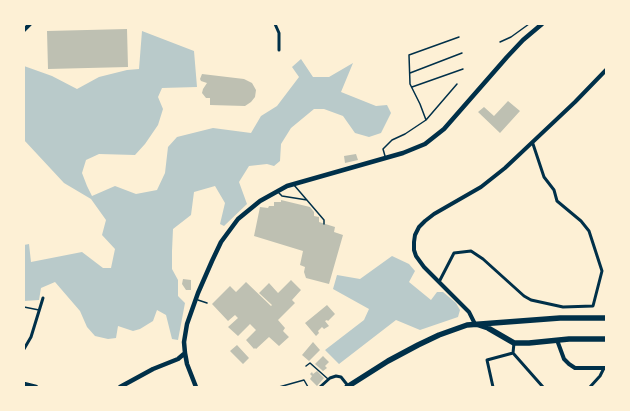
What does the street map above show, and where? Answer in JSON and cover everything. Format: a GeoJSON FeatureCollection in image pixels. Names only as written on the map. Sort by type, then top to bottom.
{"type":"FeatureCollection","features":[{"type":"Feature","properties":{"kind":"highway"},"geometry":{"type":"LineString","coordinates":[[348,387],[388,361],[418,345],[461,327],[475,324],[560,318],[606,318]]}},
{"type":"Feature","properties":{"kind":"highway"},"geometry":{"type":"LineString","coordinates":[[475,324],[488,328],[514,343],[606,339]]}},
{"type":"Feature","properties":{"kind":"main road"},"geometry":{"type":"LineString","coordinates":[[196,387],[187,364],[185,353],[184,342],[187,324],[221,242],[229,230],[247,211],[277,190],[293,184],[416,149],[438,135],[512,51],[542,24]]}},
{"type":"Feature","properties":{"kind":"main road"},"geometry":{"type":"LineString","coordinates":[[120,387],[153,369],[178,359],[185,353]]}},
{"type":"Feature","properties":{"kind":"main road"},"geometry":{"type":"LineString","coordinates":[[24,384],[36,387]]}},
{"type":"Feature","properties":{"kind":"street"},"geometry":{"type":"LineString","coordinates":[[24,30],[30,24]]}},
{"type":"Feature","properties":{"kind":"street"},"geometry":{"type":"LineString","coordinates":[[276,24],[279,34],[279,50]]}},
{"type":"Feature","properties":{"kind":"street"},"geometry":{"type":"LineString","coordinates":[[475,324],[469,312],[424,267],[416,256],[414,242],[415,235],[419,227],[424,221],[434,214],[481,187],[505,168],[533,144],[606,70]]}},
{"type":"Feature","properties":{"kind":"street"},"geometry":{"type":"LineString","coordinates":[[439,282],[454,253],[471,251],[483,259],[524,296],[531,300],[563,307],[593,306],[602,271],[589,231],[581,221],[557,201],[554,190],[544,177],[533,144]]}},
{"type":"Feature","properties":{"kind":"street"},"geometry":{"type":"LineString","coordinates":[[24,349],[31,337],[38,310],[43,298]]}},
{"type":"Feature","properties":{"kind":"street"},"geometry":{"type":"LineString","coordinates":[[557,340],[564,359],[575,368],[605,368]]}},
{"type":"Feature","properties":{"kind":"street"},"geometry":{"type":"LineString","coordinates":[[512,353],[514,343]]}},
{"type":"Feature","properties":{"kind":"street"},"geometry":{"type":"LineString","coordinates":[[493,387],[486,360],[512,353]]}},
{"type":"Feature","properties":{"kind":"street"},"geometry":{"type":"LineString","coordinates":[[512,353],[543,387]]}},
{"type":"Feature","properties":{"kind":"street"},"geometry":{"type":"LineString","coordinates":[[590,387],[605,368]]}},
{"type":"Feature","properties":{"kind":"street"},"geometry":{"type":"LineString","coordinates":[[320,387],[328,379],[336,376],[342,378],[348,387]]}},
{"type":"Feature","properties":{"kind":"lane"},"geometry":{"type":"LineString","coordinates":[[500,42],[511,37],[529,24]]}},
{"type":"Feature","properties":{"kind":"lane"},"geometry":{"type":"LineString","coordinates":[[426,120],[410,84],[409,55],[459,37]]}},
{"type":"Feature","properties":{"kind":"lane"},"geometry":{"type":"LineString","coordinates":[[410,72],[462,53]]}},
{"type":"Feature","properties":{"kind":"lane"},"geometry":{"type":"LineString","coordinates":[[412,87],[463,69]]}},
{"type":"Feature","properties":{"kind":"lane"},"geometry":{"type":"LineString","coordinates":[[385,158],[383,148],[392,140],[405,134],[426,120],[456,84]]}},
{"type":"Feature","properties":{"kind":"lane"},"geometry":{"type":"LineString","coordinates":[[293,184],[324,220],[324,224]]}},
{"type":"Feature","properties":{"kind":"lane"},"geometry":{"type":"LineString","coordinates":[[277,190],[282,196],[307,200]]}},
{"type":"Feature","properties":{"kind":"lane"},"geometry":{"type":"LineString","coordinates":[[196,300],[207,303]]}},
{"type":"Feature","properties":{"kind":"lane"},"geometry":{"type":"LineString","coordinates":[[24,307],[38,310]]}},
{"type":"Feature","properties":{"kind":"lane"},"geometry":{"type":"LineString","coordinates":[[306,366],[310,363],[328,379]]}},
{"type":"Feature","properties":{"kind":"lane"},"geometry":{"type":"LineString","coordinates":[[279,387],[304,380],[308,387]]}},
{"type":"Feature","properties":{"kind":"shaded area"},"geometry":{"type":"Polygon","coordinates":[[[142,31],[194,51],[197,87],[162,88],[158,97],[163,109],[158,125],[145,144],[135,155],[99,154],[86,160],[82,173],[92,196],[115,186],[136,194],[157,190],[165,173],[168,147],[177,137],[213,128],[251,133],[261,116],[277,106],[299,77],[292,67],[301,59],[313,77],[329,77],[353,63],[341,92],[376,106],[387,105],[391,113],[381,133],[369,137],[355,133],[343,116],[324,109],[314,109],[291,128],[281,144],[280,161],[274,166],[267,164],[249,166],[239,182],[247,204],[224,226],[220,224],[225,203],[215,186],[194,192],[191,215],[173,229],[172,269],[178,280],[178,296],[185,303],[178,340],[172,339],[166,315],[157,310],[153,321],[140,329],[133,331],[118,326],[116,338],[108,339],[95,336],[87,327],[80,311],[55,282],[41,288],[39,300],[24,301],[24,245],[29,244],[31,262],[82,252],[103,268],[111,268],[115,249],[102,235],[106,220],[91,199],[64,183],[24,140],[24,66],[52,76],[77,89],[99,77],[127,70],[139,69],[142,31]]]}},
{"type":"Feature","properties":{"kind":"shaded area"},"geometry":{"type":"Polygon","coordinates":[[[392,256],[409,264],[415,271],[409,282],[431,300],[437,292],[443,292],[456,303],[460,310],[458,317],[420,330],[396,320],[339,364],[325,350],[364,320],[369,309],[333,289],[337,275],[360,279],[392,256]]]}},
{"type":"Feature","properties":{"kind":"building"},"geometry":{"type":"Polygon","coordinates":[[[127,29],[128,67],[48,69],[47,31],[127,29]]]}},
{"type":"Feature","properties":{"kind":"building"},"geometry":{"type":"Polygon","coordinates":[[[202,74],[244,79],[252,83],[256,90],[255,97],[245,106],[210,105],[210,98],[206,98],[202,93],[207,83],[201,81],[200,79],[202,74]]]}},
{"type":"Feature","properties":{"kind":"building"},"geometry":{"type":"Polygon","coordinates":[[[508,101],[520,111],[500,133],[478,112],[484,107],[494,116],[508,101]]]}},
{"type":"Feature","properties":{"kind":"building"},"geometry":{"type":"Polygon","coordinates":[[[356,154],[358,160],[345,163],[344,156],[356,154]]]}},
{"type":"Feature","properties":{"kind":"building"},"geometry":{"type":"Polygon","coordinates":[[[281,200],[310,207],[314,212],[314,216],[319,217],[319,222],[335,227],[334,232],[343,235],[329,284],[306,278],[304,272],[305,267],[300,265],[303,251],[254,236],[260,207],[268,208],[269,206],[274,206],[274,202],[281,202],[281,200]]]}},
{"type":"Feature","properties":{"kind":"building"},"geometry":{"type":"Polygon","coordinates":[[[183,279],[191,280],[191,290],[186,290],[182,284],[183,279]]]}},
{"type":"Feature","properties":{"kind":"building"},"geometry":{"type":"Polygon","coordinates":[[[291,280],[301,290],[292,300],[295,303],[278,320],[285,328],[283,331],[289,337],[279,346],[269,337],[256,349],[254,349],[246,340],[256,330],[250,324],[238,336],[228,327],[238,318],[235,315],[228,321],[212,304],[230,286],[236,292],[246,282],[271,306],[272,305],[259,293],[269,283],[278,293],[291,280]]]}},
{"type":"Feature","properties":{"kind":"building"},"geometry":{"type":"Polygon","coordinates":[[[327,305],[335,314],[328,321],[325,321],[329,326],[324,329],[322,327],[316,336],[305,323],[327,305]]]}},
{"type":"Feature","properties":{"kind":"building"},"geometry":{"type":"Polygon","coordinates":[[[313,342],[320,350],[309,361],[302,355],[313,342]]]}},
{"type":"Feature","properties":{"kind":"building"},"geometry":{"type":"Polygon","coordinates":[[[237,345],[249,358],[243,364],[230,351],[237,345]]]}},
{"type":"Feature","properties":{"kind":"building"},"geometry":{"type":"Polygon","coordinates":[[[323,356],[329,362],[325,366],[327,368],[323,371],[315,364],[323,356]]]}},
{"type":"Feature","properties":{"kind":"building"},"geometry":{"type":"Polygon","coordinates":[[[317,371],[324,378],[317,386],[310,379],[312,376],[310,374],[317,371]]]}}]}
